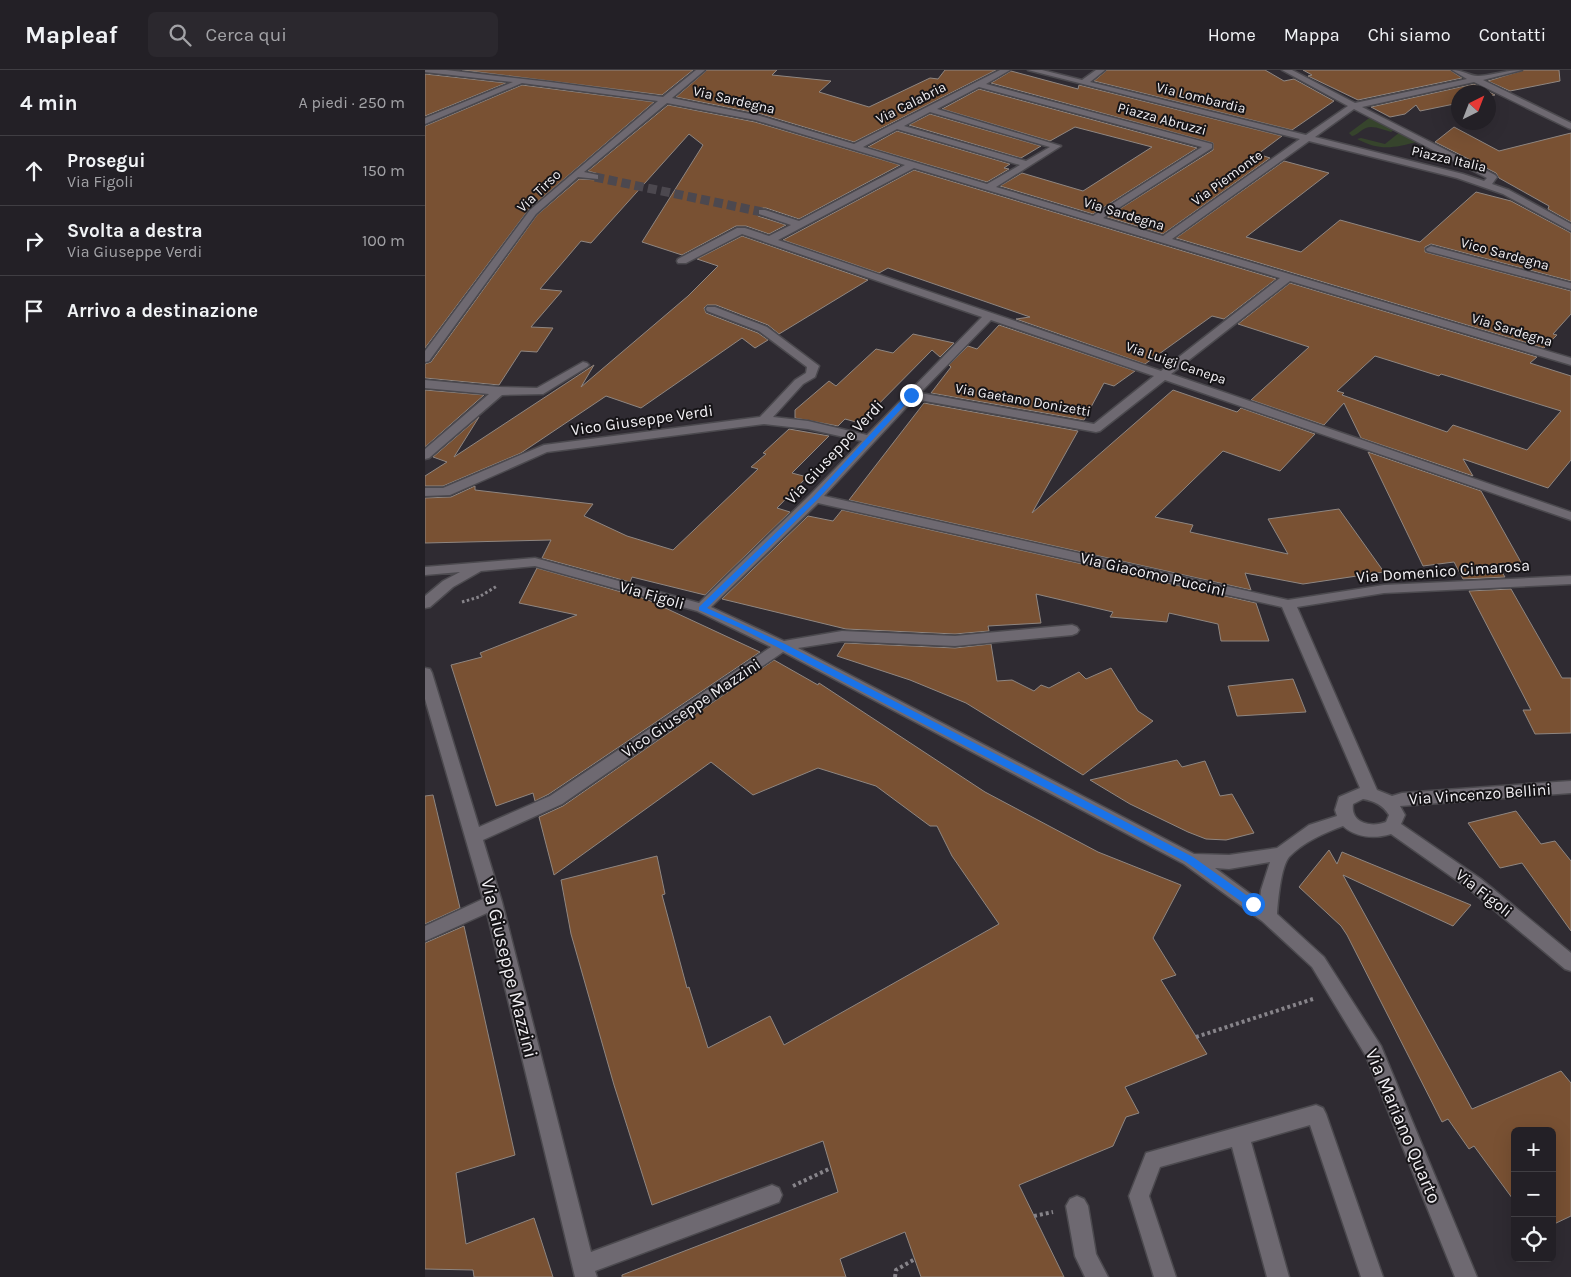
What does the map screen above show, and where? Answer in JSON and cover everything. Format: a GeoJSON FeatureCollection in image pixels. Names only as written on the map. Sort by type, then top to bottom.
{"type":"FeatureCollection","features":[{"type":"Feature","properties":{"kind":"street","name":"Via Sardegna"},"geometry":{"type":"LineString","coordinates":[[425,70],[666,99],[708,106],[757,118],[856,146],[1095,220],[1571,362]]}},
{"type":"Feature","properties":{"kind":"street","name":"Via Tirso"},"geometry":{"type":"LineString","coordinates":[[425,359],[533,212],[701,70]]}},
{"type":"Feature","properties":{"kind":"street","name":"Via Calabria"},"geometry":{"type":"LineString","coordinates":[[856,146],[1006,70]]}},
{"type":"Feature","properties":{"kind":"street","name":"Via Lombardia"},"geometry":{"type":"LineString","coordinates":[[1032,70],[1306,138]]}},
{"type":"Feature","properties":{"kind":"street"},"geometry":{"type":"LineString","coordinates":[[1083,83],[1101,70]]}},
{"type":"Feature","properties":{"kind":"street"},"geometry":{"type":"LineString","coordinates":[[1286,70],[1353,106]]}},
{"type":"Feature","properties":{"kind":"street"},"geometry":{"type":"LineString","coordinates":[[1456,70],[1571,126]]}},
{"type":"Feature","properties":{"kind":"street"},"geometry":{"type":"LineString","coordinates":[[1306,138],[1353,106],[1517,70]]}},
{"type":"Feature","properties":{"kind":"street"},"geometry":{"type":"LineString","coordinates":[[425,121],[521,82]]}},
{"type":"Feature","properties":{"kind":"street","name":"Piazza Abruzzi"},"geometry":{"type":"LineString","coordinates":[[978,84],[1209,146],[1095,220]]}},
{"type":"Feature","properties":{"kind":"street","name":"Piazza Italia"},"geometry":{"type":"LineString","coordinates":[[1306,138],[1487,185],[1492,177],[1367,110],[1353,106]]}},
{"type":"Feature","properties":{"kind":"street"},"geometry":{"type":"LineString","coordinates":[[928,109],[1057,146],[989,187]]}},
{"type":"Feature","properties":{"kind":"street"},"geometry":{"type":"LineString","coordinates":[[895,126],[1028,164]]}},
{"type":"Feature","properties":{"kind":"street","name":"Via Piemonte"},"geometry":{"type":"LineString","coordinates":[[1164,240],[1306,138]]}},
{"type":"Feature","properties":{"kind":"street"},"geometry":{"type":"LineString","coordinates":[[770,240],[914,164]]}},
{"type":"Feature","properties":{"kind":"street"},"geometry":{"type":"LineString","coordinates":[[576,174],[595,177]]}},
{"type":"Feature","properties":{"kind":"street"},"geometry":{"type":"LineString","coordinates":[[1487,185],[1506,192],[1571,228]]}},
{"type":"Feature","properties":{"kind":"street"},"geometry":{"type":"LineString","coordinates":[[762,212],[799,224]]}},
{"type":"Feature","properties":{"kind":"street","name":"Via Luigi Canepa"},"geometry":{"type":"LineString","coordinates":[[682,261],[741,230],[1571,516]]}},
{"type":"Feature","properties":{"kind":"street","name":"Vico Sardegna"},"geometry":{"type":"LineString","coordinates":[[1431,248],[1571,286]]}},
{"type":"Feature","properties":{"kind":"street","name":"Via Gaetano Donizetti"},"geometry":{"type":"LineString","coordinates":[[911,395],[1096,428],[1287,277]]}},
{"type":"Feature","properties":{"kind":"street"},"geometry":{"type":"LineString","coordinates":[[711,309],[763,329],[813,366],[811,375],[799,382],[764,420]]}},
{"type":"Feature","properties":{"kind":"street","name":"Via Giuseppe Verdi"},"geometry":{"type":"LineString","coordinates":[[702,608],[815,498],[911,395],[989,316]]}},
{"type":"Feature","properties":{"kind":"street"},"geometry":{"type":"LineString","coordinates":[[425,384],[499,391],[539,392],[583,365]]}},
{"type":"Feature","properties":{"kind":"street"},"geometry":{"type":"LineString","coordinates":[[425,455],[499,391]]}},
{"type":"Feature","properties":{"kind":"street","name":"Vico Giuseppe Verdi"},"geometry":{"type":"LineString","coordinates":[[425,493],[445,492],[544,449],[764,420],[808,425],[869,439]]}},
{"type":"Feature","properties":{"kind":"street","name":"Via Giacomo Puccini"},"geometry":{"type":"LineString","coordinates":[[815,498],[1287,604]]}},
{"type":"Feature","properties":{"kind":"street","name":"Via Figoli"},"geometry":{"type":"LineString","coordinates":[[486,567],[535,562],[702,608],[743,626],[1190,859],[1268,916]]}},
{"type":"Feature","properties":{"kind":"street"},"geometry":{"type":"LineString","coordinates":[[425,571],[486,567]]}},
{"type":"Feature","properties":{"kind":"street"},"geometry":{"type":"LineString","coordinates":[[425,604],[448,584],[472,571],[486,567]]}},
{"type":"Feature","properties":{"kind":"street","name":"Via Domenico Cimarosa"},"geometry":{"type":"LineString","coordinates":[[1287,604],[1384,589],[1571,580]]}},
{"type":"Feature","properties":{"kind":"street"},"geometry":{"type":"LineString","coordinates":[[1287,604],[1371,794]]}},
{"type":"Feature","properties":{"kind":"street","name":"Vico Giuseppe Mazzini"},"geometry":{"type":"LineString","coordinates":[[475,836],[556,800],[782,646],[842,636],[955,641],[1072,630]]}},
{"type":"Feature","properties":{"kind":"street","name":"Via Giuseppe Mazzini"},"geometry":{"type":"LineString","coordinates":[[425,673],[475,836],[493,902],[584,1271],[772,1195]]}},
{"type":"Feature","properties":{"kind":"street","name":"Via Vincenzo Bellini"},"geometry":{"type":"LineString","coordinates":[[1390,803],[1402,800],[1571,787]]}},
{"type":"Feature","properties":{"kind":"street"},"geometry":{"type":"LineString","coordinates":[[1371,794],[1379,796],[1390,803],[1397,815],[1392,826],[1378,832],[1368,832],[1351,825],[1343,813],[1345,802],[1356,795],[1371,794]]}},
{"type":"Feature","properties":{"kind":"street","name":"Via Figoli"},"geometry":{"type":"LineString","coordinates":[[1190,859],[1229,862],[1281,854],[1315,829],[1346,819]]}},
{"type":"Feature","properties":{"kind":"street","name":"Via Figoli"},"geometry":{"type":"LineString","coordinates":[[1392,826],[1475,884],[1571,964]]}},
{"type":"Feature","properties":{"kind":"street"},"geometry":{"type":"LineString","coordinates":[[1268,916],[1270,890],[1281,854]]}},
{"type":"Feature","properties":{"kind":"street"},"geometry":{"type":"LineString","coordinates":[[425,934],[493,902]]}},
{"type":"Feature","properties":{"kind":"street","name":"Via Mariano Quarto"},"geometry":{"type":"LineString","coordinates":[[1268,916],[1317,962],[1374,1052],[1466,1277]]}},
{"type":"Feature","properties":{"kind":"street"},"geometry":{"type":"LineString","coordinates":[[1165,1277],[1139,1196],[1153,1160],[1316,1114],[1371,1277]]}},
{"type":"Feature","properties":{"kind":"street"},"geometry":{"type":"LineString","coordinates":[[1239,1136],[1278,1277]]}},
{"type":"Feature","properties":{"kind":"street"},"geometry":{"type":"LineString","coordinates":[[1077,1206],[1086,1256],[1097,1277]]}},
{"type":"Feature","properties":{"kind":"path"},"geometry":{"type":"LineString","coordinates":[[1197,1037],[1335,992]]}},
{"type":"Feature","properties":{"kind":"path"},"geometry":{"type":"LineString","coordinates":[[772,1195],[831,1168]]}},
{"type":"Feature","properties":{"kind":"path"},"geometry":{"type":"LineString","coordinates":[[895,1277],[896,1270],[915,1259]]}},
{"type":"Feature","properties":{"kind":"green space"},"geometry":{"type":"Polygon","coordinates":[[[1372,116],[1395,129],[1391,132],[1369,127],[1352,136],[1349,133],[1372,116]]]}},
{"type":"Feature","properties":{"kind":"green space"},"geometry":{"type":"Polygon","coordinates":[[[1400,132],[1417,142],[1401,146],[1380,147],[1357,139],[1361,138],[1385,144],[1400,132]]]}},
{"type":"Feature","properties":{"kind":"building"},"geometry":{"type":"Polygon","coordinates":[[[462,70],[693,70],[662,95],[462,70]]]}},
{"type":"Feature","properties":{"kind":"building"},"geometry":{"type":"Polygon","coordinates":[[[707,70],[777,70],[772,75],[831,81],[819,92],[869,107],[930,78],[938,79],[945,70],[996,70],[854,142],[761,114],[676,97],[707,70]]]}},
{"type":"Feature","properties":{"kind":"building"},"geometry":{"type":"Polygon","coordinates":[[[1107,70],[1265,70],[1284,81],[1294,79],[1334,101],[1292,130],[1094,81],[1107,70]]]}},
{"type":"Feature","properties":{"kind":"building"},"geometry":{"type":"Polygon","coordinates":[[[1303,70],[1450,70],[1462,78],[1358,100],[1308,76],[1312,75],[1303,70]]]}},
{"type":"Feature","properties":{"kind":"building"},"geometry":{"type":"Polygon","coordinates":[[[1524,70],[1559,70],[1560,81],[1510,91],[1488,81],[1524,70]]]}},
{"type":"Feature","properties":{"kind":"building"},"geometry":{"type":"Polygon","coordinates":[[[1011,71],[1078,89],[1079,85],[1282,136],[1258,154],[1270,158],[1163,234],[1107,217],[1213,150],[1213,143],[991,83],[1011,71]]]}},
{"type":"Feature","properties":{"kind":"building"},"geometry":{"type":"Polygon","coordinates":[[[425,74],[506,83],[425,116],[425,74]]]}},
{"type":"Feature","properties":{"kind":"building"},"geometry":{"type":"Polygon","coordinates":[[[522,85],[654,102],[529,209],[425,348],[425,126],[522,85]]]}},
{"type":"Feature","properties":{"kind":"building"},"geometry":{"type":"Polygon","coordinates":[[[979,89],[1197,148],[1093,214],[1000,186],[1022,173],[1083,191],[1152,147],[1075,127],[1050,141],[942,109],[979,89]]]}},
{"type":"Feature","properties":{"kind":"building"},"geometry":{"type":"Polygon","coordinates":[[[1451,89],[1451,105],[1420,111],[1416,105],[1405,114],[1390,117],[1371,107],[1451,89]]]}},
{"type":"Feature","properties":{"kind":"building"},"geometry":{"type":"Polygon","coordinates":[[[668,105],[755,122],[900,165],[799,219],[766,208],[759,208],[757,210],[758,216],[786,225],[769,234],[746,226],[736,226],[682,255],[642,242],[703,145],[689,134],[591,243],[581,241],[540,289],[562,291],[531,327],[553,328],[537,352],[521,351],[499,385],[425,378],[425,364],[431,362],[537,215],[579,179],[599,180],[599,174],[588,171],[668,105]]]}},
{"type":"Feature","properties":{"kind":"building"},"geometry":{"type":"Polygon","coordinates":[[[930,114],[1041,146],[1021,158],[909,125],[930,114]]]}},
{"type":"Feature","properties":{"kind":"building"},"geometry":{"type":"Polygon","coordinates":[[[1451,129],[1460,130],[1499,151],[1571,133],[1571,222],[1548,209],[1549,206],[1499,178],[1496,173],[1435,142],[1451,129]]]}},
{"type":"Feature","properties":{"kind":"building"},"geometry":{"type":"Polygon","coordinates":[[[897,131],[1010,164],[1004,168],[1009,169],[987,182],[868,147],[897,131]]]}},
{"type":"Feature","properties":{"kind":"building"},"geometry":{"type":"Polygon","coordinates":[[[1284,161],[1329,173],[1246,237],[1301,252],[1340,220],[1420,242],[1476,192],[1511,201],[1571,233],[1571,281],[1431,244],[1425,247],[1425,252],[1571,291],[1571,314],[1553,334],[1557,335],[1544,348],[1176,238],[1284,161]]]}},
{"type":"Feature","properties":{"kind":"building"},"geometry":{"type":"Polygon","coordinates":[[[914,170],[1276,279],[1224,319],[1212,316],[1145,364],[1016,319],[1030,317],[888,268],[879,273],[783,240],[914,170]]]}},
{"type":"Feature","properties":{"kind":"building"},"geometry":{"type":"Polygon","coordinates":[[[742,236],[868,280],[779,334],[768,325],[716,305],[707,305],[704,308],[706,313],[758,333],[768,340],[755,348],[742,338],[641,408],[606,396],[521,453],[443,486],[425,486],[425,476],[447,462],[433,457],[479,417],[454,457],[594,365],[581,387],[688,296],[718,266],[697,259],[742,236]]]}},
{"type":"Feature","properties":{"kind":"building"},"geometry":{"type":"Polygon","coordinates":[[[1290,283],[1537,357],[1530,363],[1571,376],[1571,460],[1548,488],[1463,459],[1473,476],[1361,438],[1344,403],[1324,425],[1251,400],[1309,347],[1238,324],[1290,283]],[[1375,356],[1337,391],[1344,393],[1342,395],[1447,432],[1453,425],[1527,450],[1561,411],[1441,374],[1439,376],[1375,356]]]}},
{"type":"Feature","properties":{"kind":"building"},"geometry":{"type":"Polygon","coordinates":[[[999,325],[1135,371],[1114,386],[1104,383],[1084,420],[931,393],[951,367],[949,365],[968,346],[977,349],[999,325]]]}},
{"type":"Feature","properties":{"kind":"building"},"geometry":{"type":"Polygon","coordinates":[[[913,334],[954,343],[940,357],[932,350],[860,423],[845,419],[838,426],[795,418],[795,410],[829,381],[836,386],[876,349],[893,353],[913,334]]]}},
{"type":"Feature","properties":{"kind":"building"},"geometry":{"type":"Polygon","coordinates":[[[425,390],[484,395],[425,447],[425,390]]]}},
{"type":"Feature","properties":{"kind":"building"},"geometry":{"type":"Polygon","coordinates":[[[1173,390],[1237,412],[1241,408],[1315,434],[1280,471],[1223,451],[1155,517],[1193,525],[1190,532],[1288,554],[1268,519],[1339,509],[1384,572],[1303,584],[1245,573],[1251,590],[849,500],[924,403],[1078,431],[1032,513],[1173,390]]]}},
{"type":"Feature","properties":{"kind":"building"},"geometry":{"type":"Polygon","coordinates":[[[789,429],[829,436],[792,473],[807,477],[777,508],[790,512],[705,595],[632,577],[630,582],[542,558],[551,540],[425,543],[425,498],[451,497],[475,486],[475,490],[593,504],[584,516],[627,536],[673,550],[758,469],[751,467],[789,429]]]}},
{"type":"Feature","properties":{"kind":"building"},"geometry":{"type":"Polygon","coordinates":[[[1368,452],[1481,491],[1522,564],[1498,566],[1505,577],[1463,579],[1454,562],[1423,566],[1368,452]]]}},
{"type":"Feature","properties":{"kind":"building"},"geometry":{"type":"Polygon","coordinates":[[[842,510],[1256,603],[1269,641],[1221,641],[1218,624],[1169,613],[1167,622],[1110,617],[1113,612],[1036,594],[1041,623],[988,626],[989,631],[955,634],[846,629],[722,599],[808,516],[833,521],[842,510]]]}},
{"type":"Feature","properties":{"kind":"building"},"geometry":{"type":"Polygon","coordinates":[[[537,568],[646,599],[760,652],[549,794],[535,801],[533,793],[496,806],[451,665],[482,657],[480,653],[577,615],[519,603],[537,568]]]}},
{"type":"Feature","properties":{"kind":"building"},"geometry":{"type":"Polygon","coordinates":[[[1511,589],[1562,678],[1571,678],[1571,733],[1535,734],[1523,710],[1531,710],[1469,591],[1511,589]]]}},
{"type":"Feature","properties":{"kind":"building"},"geometry":{"type":"Polygon","coordinates":[[[845,643],[955,648],[991,644],[997,681],[1012,680],[1034,691],[1041,685],[1049,688],[1079,672],[1086,679],[1111,668],[1138,711],[1153,721],[1083,775],[966,703],[910,680],[837,656],[845,643]]]}},
{"type":"Feature","properties":{"kind":"building"},"geometry":{"type":"Polygon","coordinates":[[[774,660],[818,685],[819,683],[985,792],[1098,852],[1181,885],[1153,938],[1176,975],[1161,980],[1207,1054],[1125,1087],[1139,1113],[1126,1117],[1113,1146],[1019,1185],[1064,1277],[921,1277],[905,1232],[840,1259],[846,1277],[622,1277],[622,1275],[838,1192],[823,1141],[652,1205],[614,1085],[571,934],[561,880],[657,856],[665,894],[662,895],[687,988],[689,987],[708,1048],[770,1016],[784,1045],[999,924],[952,856],[937,826],[930,826],[876,786],[818,768],[753,795],[711,762],[554,875],[539,817],[563,806],[774,660]]]}},
{"type":"Feature","properties":{"kind":"building"},"geometry":{"type":"Polygon","coordinates":[[[1293,679],[1306,712],[1237,716],[1228,686],[1293,679]]]}},
{"type":"Feature","properties":{"kind":"building"},"geometry":{"type":"Polygon","coordinates":[[[1177,760],[1182,767],[1205,761],[1220,796],[1232,794],[1254,833],[1226,840],[1206,839],[1130,804],[1090,780],[1177,760]]]}},
{"type":"Feature","properties":{"kind":"building"},"geometry":{"type":"Polygon","coordinates":[[[433,795],[460,908],[425,924],[425,796],[433,795]]]}},
{"type":"Feature","properties":{"kind":"building"},"geometry":{"type":"Polygon","coordinates":[[[1516,811],[1541,844],[1555,841],[1571,861],[1571,931],[1522,863],[1500,868],[1468,823],[1516,811]]]}},
{"type":"Feature","properties":{"kind":"building"},"geometry":{"type":"Polygon","coordinates":[[[1329,850],[1337,864],[1342,852],[1471,905],[1453,926],[1343,875],[1472,1109],[1561,1071],[1571,1083],[1571,1216],[1556,1223],[1556,1127],[1511,1127],[1511,1197],[1474,1146],[1469,1149],[1448,1119],[1442,1122],[1347,935],[1341,926],[1299,887],[1329,850]]]}},
{"type":"Feature","properties":{"kind":"building"},"geometry":{"type":"Polygon","coordinates":[[[464,926],[515,1155],[456,1173],[466,1244],[534,1218],[553,1277],[474,1277],[473,1270],[425,1269],[425,943],[464,926]]]}},
{"type":"Feature","properties":{"kind":"tunnel"},"geometry":{"type":"LineString","coordinates":[[595,177],[762,212]]}},
{"type":"Feature","properties":{"kind":"route"},"geometry":{"type":"LineString","coordinates":[[911,395],[815,498],[702,608],[782,646],[1190,859],[1253,904]]}}]}
